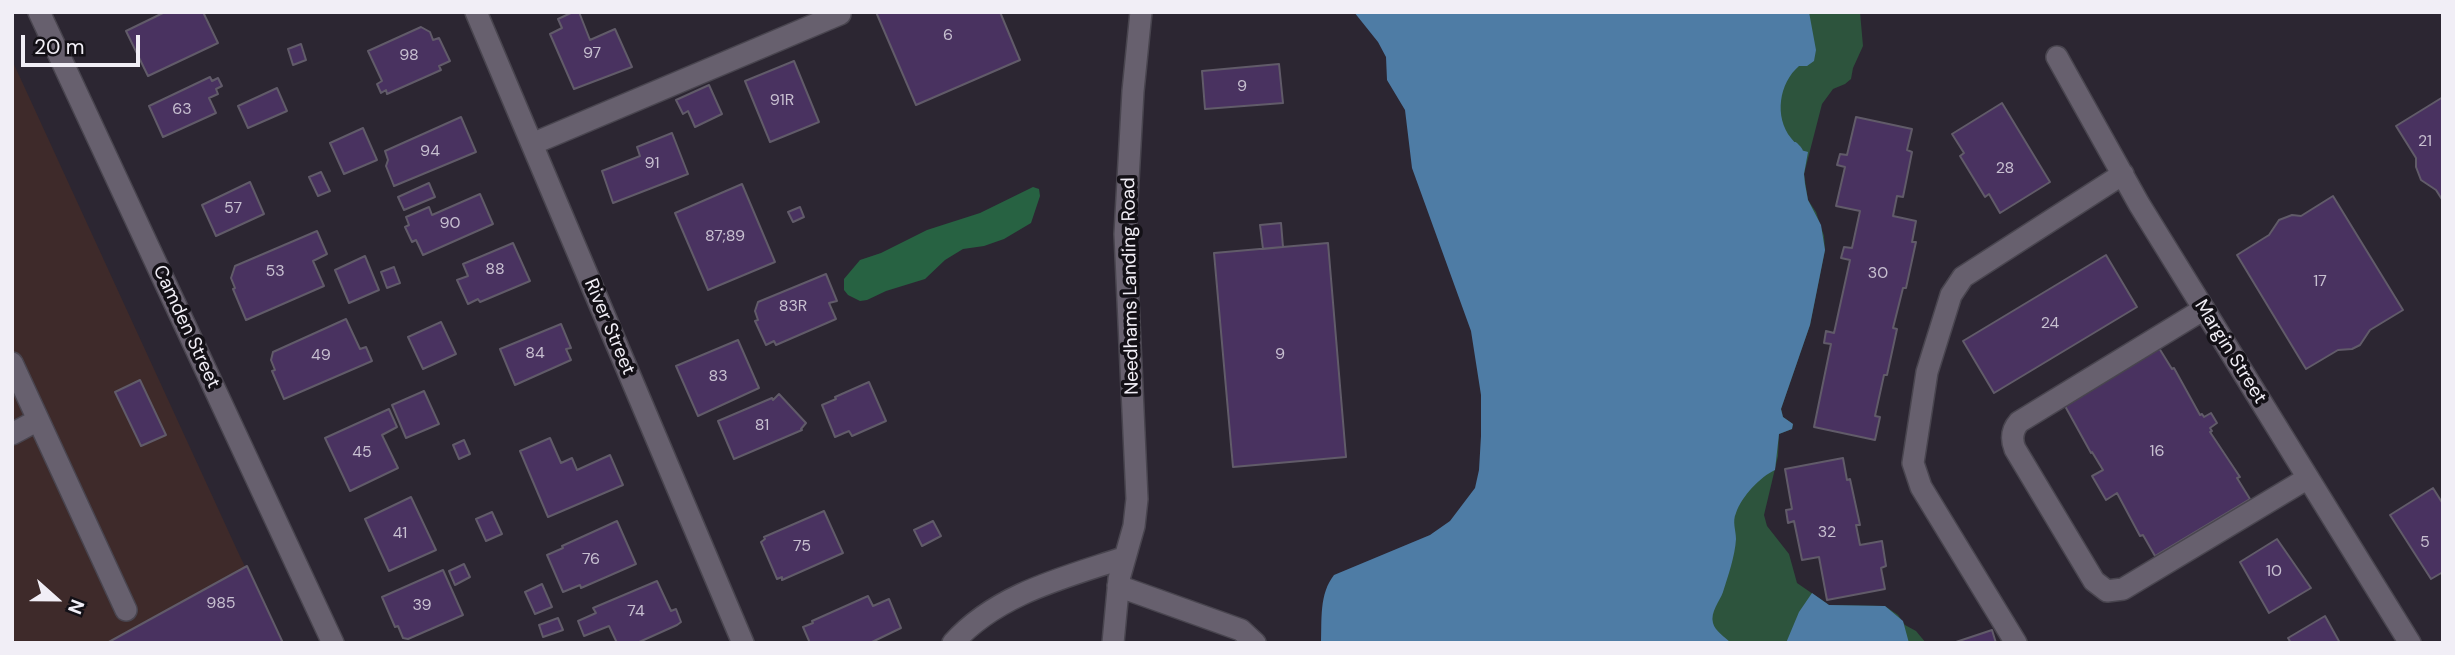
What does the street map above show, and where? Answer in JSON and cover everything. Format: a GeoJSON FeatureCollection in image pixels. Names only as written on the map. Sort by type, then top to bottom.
{"type":"FeatureCollection","features":[{"type":"Feature","properties":{"kind":"street","name":"Camden Street"},"geometry":{"type":"LineString","coordinates":[[39,12],[334,643]]}},
{"type":"Feature","properties":{"kind":"street","name":"River Street"},"geometry":{"type":"LineString","coordinates":[[476,12],[743,643]]}},
{"type":"Feature","properties":{"kind":"street","name":"Needhams Landing Road"},"geometry":{"type":"LineString","coordinates":[[1113,643],[1118,586],[1123,558],[1134,526],[1137,499],[1125,234],[1133,91],[1142,12]]}},
{"type":"Feature","properties":{"kind":"street"},"geometry":{"type":"LineString","coordinates":[[532,144],[840,14]]}},
{"type":"Feature","properties":{"kind":"street","name":"Margin Street"},"geometry":{"type":"LineString","coordinates":[[2057,57],[2204,309],[2410,643]]}},
{"type":"Feature","properties":{"kind":"street"},"geometry":{"type":"LineString","coordinates":[[2016,643],[1916,476],[1914,452],[1927,372],[1951,295],[1962,277],[2123,174]]}},
{"type":"Feature","properties":{"kind":"street"},"geometry":{"type":"LineString","coordinates":[[2204,309],[2019,422],[2014,429],[2012,441],[2015,449],[2094,581],[2107,591],[2123,589],[2308,478]]}},
{"type":"Feature","properties":{"kind":"street"},"geometry":{"type":"LineString","coordinates":[[12,363],[126,610]]}},
{"type":"Feature","properties":{"kind":"street"},"geometry":{"type":"LineString","coordinates":[[12,434],[38,420]]}},
{"type":"Feature","properties":{"kind":"street"},"geometry":{"type":"LineString","coordinates":[[953,643],[973,623],[1009,599],[1123,558]]}},
{"type":"Feature","properties":{"kind":"street"},"geometry":{"type":"LineString","coordinates":[[1118,586],[1241,630],[1255,643]]}},
{"type":"Feature","properties":{"kind":"shaded area"},"geometry":{"type":"Polygon","coordinates":[[[12,60],[238,552],[282,643],[12,643],[12,60]]]}},
{"type":"Feature","properties":{"kind":"green space"},"geometry":{"type":"Polygon","coordinates":[[[1694,12],[1860,12],[1863,46],[1851,79],[1833,89],[1822,104],[1804,174],[1808,200],[1816,212],[1824,236],[1825,250],[1810,325],[1781,409],[1783,417],[1793,424],[1792,429],[1779,434],[1778,456],[1764,515],[1767,526],[1789,554],[1797,583],[1829,605],[1885,606],[1898,615],[1905,625],[1916,631],[1926,643],[1494,643],[1694,12]]]}},
{"type":"Feature","properties":{"kind":"green space"},"geometry":{"type":"Polygon","coordinates":[[[1033,187],[1039,189],[1040,196],[1031,223],[1004,239],[963,249],[945,260],[925,279],[867,300],[860,301],[844,290],[844,279],[860,260],[881,253],[927,230],[980,213],[1033,187]]]}},
{"type":"Feature","properties":{"kind":"water"},"geometry":{"type":"Polygon","coordinates":[[[1354,12],[1809,12],[1816,50],[1814,61],[1807,66],[1799,66],[1792,73],[1783,91],[1781,110],[1782,120],[1791,138],[1808,152],[1805,184],[1808,200],[1821,225],[1825,250],[1810,325],[1781,409],[1783,417],[1793,424],[1792,429],[1779,434],[1775,470],[1752,488],[1735,516],[1733,559],[1712,619],[1716,629],[1731,643],[1321,643],[1324,599],[1334,575],[1430,535],[1450,521],[1475,488],[1481,436],[1481,395],[1471,331],[1412,168],[1405,110],[1387,80],[1386,57],[1378,42],[1354,12]]]}},
{"type":"Feature","properties":{"kind":"water"},"geometry":{"type":"Polygon","coordinates":[[[1812,593],[1829,605],[1885,606],[1903,621],[1909,643],[1786,643],[1799,612],[1812,593]]]}},
{"type":"Feature","properties":{"kind":"building"},"geometry":{"type":"Polygon","coordinates":[[[165,12],[203,12],[218,43],[148,76],[126,31],[165,12]]]}},
{"type":"Feature","properties":{"kind":"building"},"geometry":{"type":"Polygon","coordinates":[[[579,12],[590,40],[615,29],[632,67],[574,89],[550,34],[562,28],[558,19],[579,12]]]}},
{"type":"Feature","properties":{"kind":"building"},"geometry":{"type":"Polygon","coordinates":[[[876,12],[1000,12],[1020,60],[916,105],[876,12]]]}},
{"type":"Feature","properties":{"kind":"building"},"geometry":{"type":"Polygon","coordinates":[[[421,27],[430,32],[433,40],[439,38],[450,61],[439,66],[441,70],[387,94],[386,90],[381,93],[377,84],[382,81],[368,51],[421,27]]]}},
{"type":"Feature","properties":{"kind":"building"},"geometry":{"type":"Polygon","coordinates":[[[301,44],[306,60],[293,65],[288,49],[301,44]]]}},
{"type":"Feature","properties":{"kind":"building"},"geometry":{"type":"Polygon","coordinates":[[[794,61],[819,122],[770,142],[745,81],[794,61]]]}},
{"type":"Feature","properties":{"kind":"building"},"geometry":{"type":"Polygon","coordinates":[[[1279,64],[1283,103],[1205,109],[1202,71],[1279,64]]]}},
{"type":"Feature","properties":{"kind":"building"},"geometry":{"type":"Polygon","coordinates":[[[210,77],[212,81],[218,78],[222,86],[216,89],[218,94],[209,98],[216,113],[163,137],[149,106],[210,77]]]}},
{"type":"Feature","properties":{"kind":"building"},"geometry":{"type":"Polygon","coordinates":[[[709,85],[722,114],[695,127],[688,111],[683,114],[676,100],[709,85]]]}},
{"type":"Feature","properties":{"kind":"building"},"geometry":{"type":"Polygon","coordinates":[[[277,88],[287,111],[248,128],[238,106],[277,88]]]}},
{"type":"Feature","properties":{"kind":"building"},"geometry":{"type":"Polygon","coordinates":[[[2443,97],[2443,201],[2436,190],[2421,180],[2416,158],[2396,126],[2443,97]]]}},
{"type":"Feature","properties":{"kind":"building"},"geometry":{"type":"Polygon","coordinates":[[[2002,103],[2050,182],[2000,213],[1989,194],[1985,197],[1960,156],[1964,153],[1952,134],[2002,103]]]}},
{"type":"Feature","properties":{"kind":"building"},"geometry":{"type":"Polygon","coordinates":[[[461,117],[476,152],[394,186],[386,166],[388,160],[385,151],[461,117]]]}},
{"type":"Feature","properties":{"kind":"building"},"geometry":{"type":"Polygon","coordinates":[[[1856,117],[1912,129],[1907,150],[1912,152],[1903,197],[1897,196],[1893,216],[1916,221],[1912,242],[1916,242],[1906,288],[1903,288],[1893,328],[1897,329],[1875,416],[1880,417],[1875,440],[1814,427],[1831,344],[1824,343],[1826,331],[1834,333],[1850,260],[1841,258],[1844,247],[1852,248],[1860,211],[1836,206],[1845,167],[1837,165],[1840,154],[1847,155],[1856,117]]]}},
{"type":"Feature","properties":{"kind":"building"},"geometry":{"type":"Polygon","coordinates":[[[363,128],[377,160],[344,174],[330,143],[363,128]]]}},
{"type":"Feature","properties":{"kind":"building"},"geometry":{"type":"Polygon","coordinates":[[[672,133],[688,174],[613,203],[602,171],[640,156],[637,147],[672,133]]]}},
{"type":"Feature","properties":{"kind":"building"},"geometry":{"type":"Polygon","coordinates":[[[321,172],[330,191],[318,196],[309,177],[321,172]]]}},
{"type":"Feature","properties":{"kind":"building"},"geometry":{"type":"Polygon","coordinates":[[[250,182],[264,214],[216,236],[202,205],[250,182]]]}},
{"type":"Feature","properties":{"kind":"building"},"geometry":{"type":"Polygon","coordinates":[[[429,183],[435,197],[404,210],[398,197],[429,183]]]}},
{"type":"Feature","properties":{"kind":"building"},"geometry":{"type":"Polygon","coordinates":[[[742,184],[775,262],[708,290],[675,213],[742,184]]]}},
{"type":"Feature","properties":{"kind":"building"},"geometry":{"type":"Polygon","coordinates":[[[480,194],[493,224],[423,255],[416,240],[412,242],[405,227],[409,225],[406,217],[429,207],[432,215],[480,194]]]}},
{"type":"Feature","properties":{"kind":"building"},"geometry":{"type":"Polygon","coordinates":[[[2333,196],[2403,310],[2370,330],[2360,345],[2352,349],[2338,350],[2306,369],[2237,255],[2269,235],[2279,220],[2292,215],[2301,216],[2333,196]]]}},
{"type":"Feature","properties":{"kind":"building"},"geometry":{"type":"Polygon","coordinates":[[[800,207],[804,217],[793,222],[788,212],[800,207]]]}},
{"type":"Feature","properties":{"kind":"building"},"geometry":{"type":"Polygon","coordinates":[[[1281,223],[1283,247],[1263,249],[1260,225],[1281,223]]]}},
{"type":"Feature","properties":{"kind":"building"},"geometry":{"type":"Polygon","coordinates":[[[317,231],[327,254],[313,261],[324,286],[246,320],[233,289],[235,288],[231,278],[235,266],[317,231]]]}},
{"type":"Feature","properties":{"kind":"building"},"geometry":{"type":"Polygon","coordinates":[[[513,243],[530,281],[480,302],[478,299],[468,304],[457,280],[468,276],[463,264],[513,243]]]}},
{"type":"Feature","properties":{"kind":"building"},"geometry":{"type":"Polygon","coordinates":[[[1328,243],[1346,457],[1233,467],[1214,253],[1328,243]]]}},
{"type":"Feature","properties":{"kind":"building"},"geometry":{"type":"Polygon","coordinates":[[[2106,255],[2137,307],[1994,393],[1963,341],[2106,255]]]}},
{"type":"Feature","properties":{"kind":"building"},"geometry":{"type":"Polygon","coordinates":[[[365,256],[379,290],[349,303],[335,270],[365,256]]]}},
{"type":"Feature","properties":{"kind":"building"},"geometry":{"type":"Polygon","coordinates":[[[394,267],[400,283],[387,288],[381,272],[394,267]]]}},
{"type":"Feature","properties":{"kind":"building"},"geometry":{"type":"Polygon","coordinates":[[[826,274],[837,301],[829,303],[836,319],[776,345],[774,341],[766,345],[755,321],[758,320],[755,311],[758,302],[826,274]]]}},
{"type":"Feature","properties":{"kind":"building"},"geometry":{"type":"Polygon","coordinates":[[[346,319],[360,349],[366,347],[372,361],[284,399],[272,371],[275,370],[271,360],[273,352],[346,319]]]}},
{"type":"Feature","properties":{"kind":"building"},"geometry":{"type":"Polygon","coordinates":[[[441,322],[456,354],[423,369],[408,337],[441,322]]]}},
{"type":"Feature","properties":{"kind":"building"},"geometry":{"type":"Polygon","coordinates":[[[561,324],[571,348],[566,349],[571,360],[515,385],[500,349],[561,324]]]}},
{"type":"Feature","properties":{"kind":"building"},"geometry":{"type":"Polygon","coordinates":[[[738,340],[759,388],[698,416],[676,366],[738,340]]]}},
{"type":"Feature","properties":{"kind":"building"},"geometry":{"type":"Polygon","coordinates":[[[2159,348],[2172,369],[2174,368],[2200,415],[2204,417],[2211,413],[2217,423],[2210,428],[2210,432],[2240,477],[2237,478],[2250,499],[2155,556],[2143,535],[2140,536],[2117,493],[2106,500],[2092,476],[2103,470],[2065,406],[2159,348]]]}},
{"type":"Feature","properties":{"kind":"building"},"geometry":{"type":"Polygon","coordinates":[[[140,380],[166,435],[141,446],[115,392],[140,380]]]}},
{"type":"Feature","properties":{"kind":"building"},"geometry":{"type":"Polygon","coordinates":[[[869,382],[886,421],[852,436],[849,431],[835,437],[822,405],[869,382]]]}},
{"type":"Feature","properties":{"kind":"building"},"geometry":{"type":"Polygon","coordinates":[[[424,391],[439,424],[406,438],[392,405],[424,391]]]}},
{"type":"Feature","properties":{"kind":"building"},"geometry":{"type":"Polygon","coordinates":[[[779,394],[806,423],[802,430],[734,459],[718,421],[772,398],[773,400],[779,394]]]}},
{"type":"Feature","properties":{"kind":"building"},"geometry":{"type":"Polygon","coordinates":[[[389,409],[397,427],[382,435],[398,468],[350,491],[325,438],[389,409]]]}},
{"type":"Feature","properties":{"kind":"building"},"geometry":{"type":"Polygon","coordinates":[[[550,438],[561,463],[572,458],[577,470],[610,455],[623,485],[548,517],[520,451],[550,438]]]}},
{"type":"Feature","properties":{"kind":"building"},"geometry":{"type":"Polygon","coordinates":[[[464,440],[470,454],[459,459],[453,445],[464,440]]]}},
{"type":"Feature","properties":{"kind":"building"},"geometry":{"type":"Polygon","coordinates":[[[1843,458],[1860,525],[1856,525],[1860,545],[1882,541],[1886,566],[1881,568],[1885,589],[1827,600],[1819,557],[1802,560],[1794,521],[1788,523],[1786,510],[1792,509],[1785,469],[1843,458]]]}},
{"type":"Feature","properties":{"kind":"building"},"geometry":{"type":"Polygon","coordinates":[[[2433,488],[2443,504],[2443,572],[2431,579],[2390,515],[2433,488]]]}},
{"type":"Feature","properties":{"kind":"building"},"geometry":{"type":"Polygon","coordinates":[[[411,497],[436,550],[389,571],[365,519],[411,497]]]}},
{"type":"Feature","properties":{"kind":"building"},"geometry":{"type":"Polygon","coordinates":[[[824,511],[843,553],[782,580],[782,577],[777,579],[761,542],[764,537],[824,511]]]}},
{"type":"Feature","properties":{"kind":"building"},"geometry":{"type":"Polygon","coordinates":[[[492,512],[502,534],[486,541],[476,519],[492,512]]]}},
{"type":"Feature","properties":{"kind":"building"},"geometry":{"type":"Polygon","coordinates":[[[617,521],[636,564],[581,588],[580,585],[563,592],[547,555],[617,521]]]}},
{"type":"Feature","properties":{"kind":"building"},"geometry":{"type":"Polygon","coordinates":[[[933,521],[941,536],[922,546],[914,530],[933,521]]]}},
{"type":"Feature","properties":{"kind":"building"},"geometry":{"type":"Polygon","coordinates":[[[2277,539],[2311,588],[2269,613],[2240,562],[2277,539]]]}},
{"type":"Feature","properties":{"kind":"building"},"geometry":{"type":"Polygon","coordinates":[[[464,564],[470,577],[455,585],[449,571],[464,564]]]}},
{"type":"Feature","properties":{"kind":"building"},"geometry":{"type":"Polygon","coordinates":[[[247,566],[283,643],[107,643],[247,566]]]}},
{"type":"Feature","properties":{"kind":"building"},"geometry":{"type":"Polygon","coordinates":[[[443,570],[463,615],[408,639],[403,638],[398,626],[395,627],[382,597],[443,570]]]}},
{"type":"Feature","properties":{"kind":"building"},"geometry":{"type":"Polygon","coordinates":[[[657,581],[671,611],[676,609],[681,622],[637,643],[617,643],[609,626],[584,636],[578,621],[596,613],[593,608],[657,581]]]}},
{"type":"Feature","properties":{"kind":"building"},"geometry":{"type":"Polygon","coordinates":[[[542,584],[552,607],[535,614],[525,592],[542,584]]]}},
{"type":"Feature","properties":{"kind":"building"},"geometry":{"type":"Polygon","coordinates":[[[868,596],[873,606],[889,599],[901,628],[870,643],[810,643],[803,627],[868,596]]]}},
{"type":"Feature","properties":{"kind":"building"},"geometry":{"type":"Polygon","coordinates":[[[2325,616],[2340,643],[2291,643],[2288,638],[2325,616]]]}},
{"type":"Feature","properties":{"kind":"building"},"geometry":{"type":"Polygon","coordinates":[[[558,618],[563,630],[543,637],[539,625],[558,618]]]}},
{"type":"Feature","properties":{"kind":"building"},"geometry":{"type":"Polygon","coordinates":[[[1992,630],[1996,643],[1953,643],[1992,630]]]}}]}
